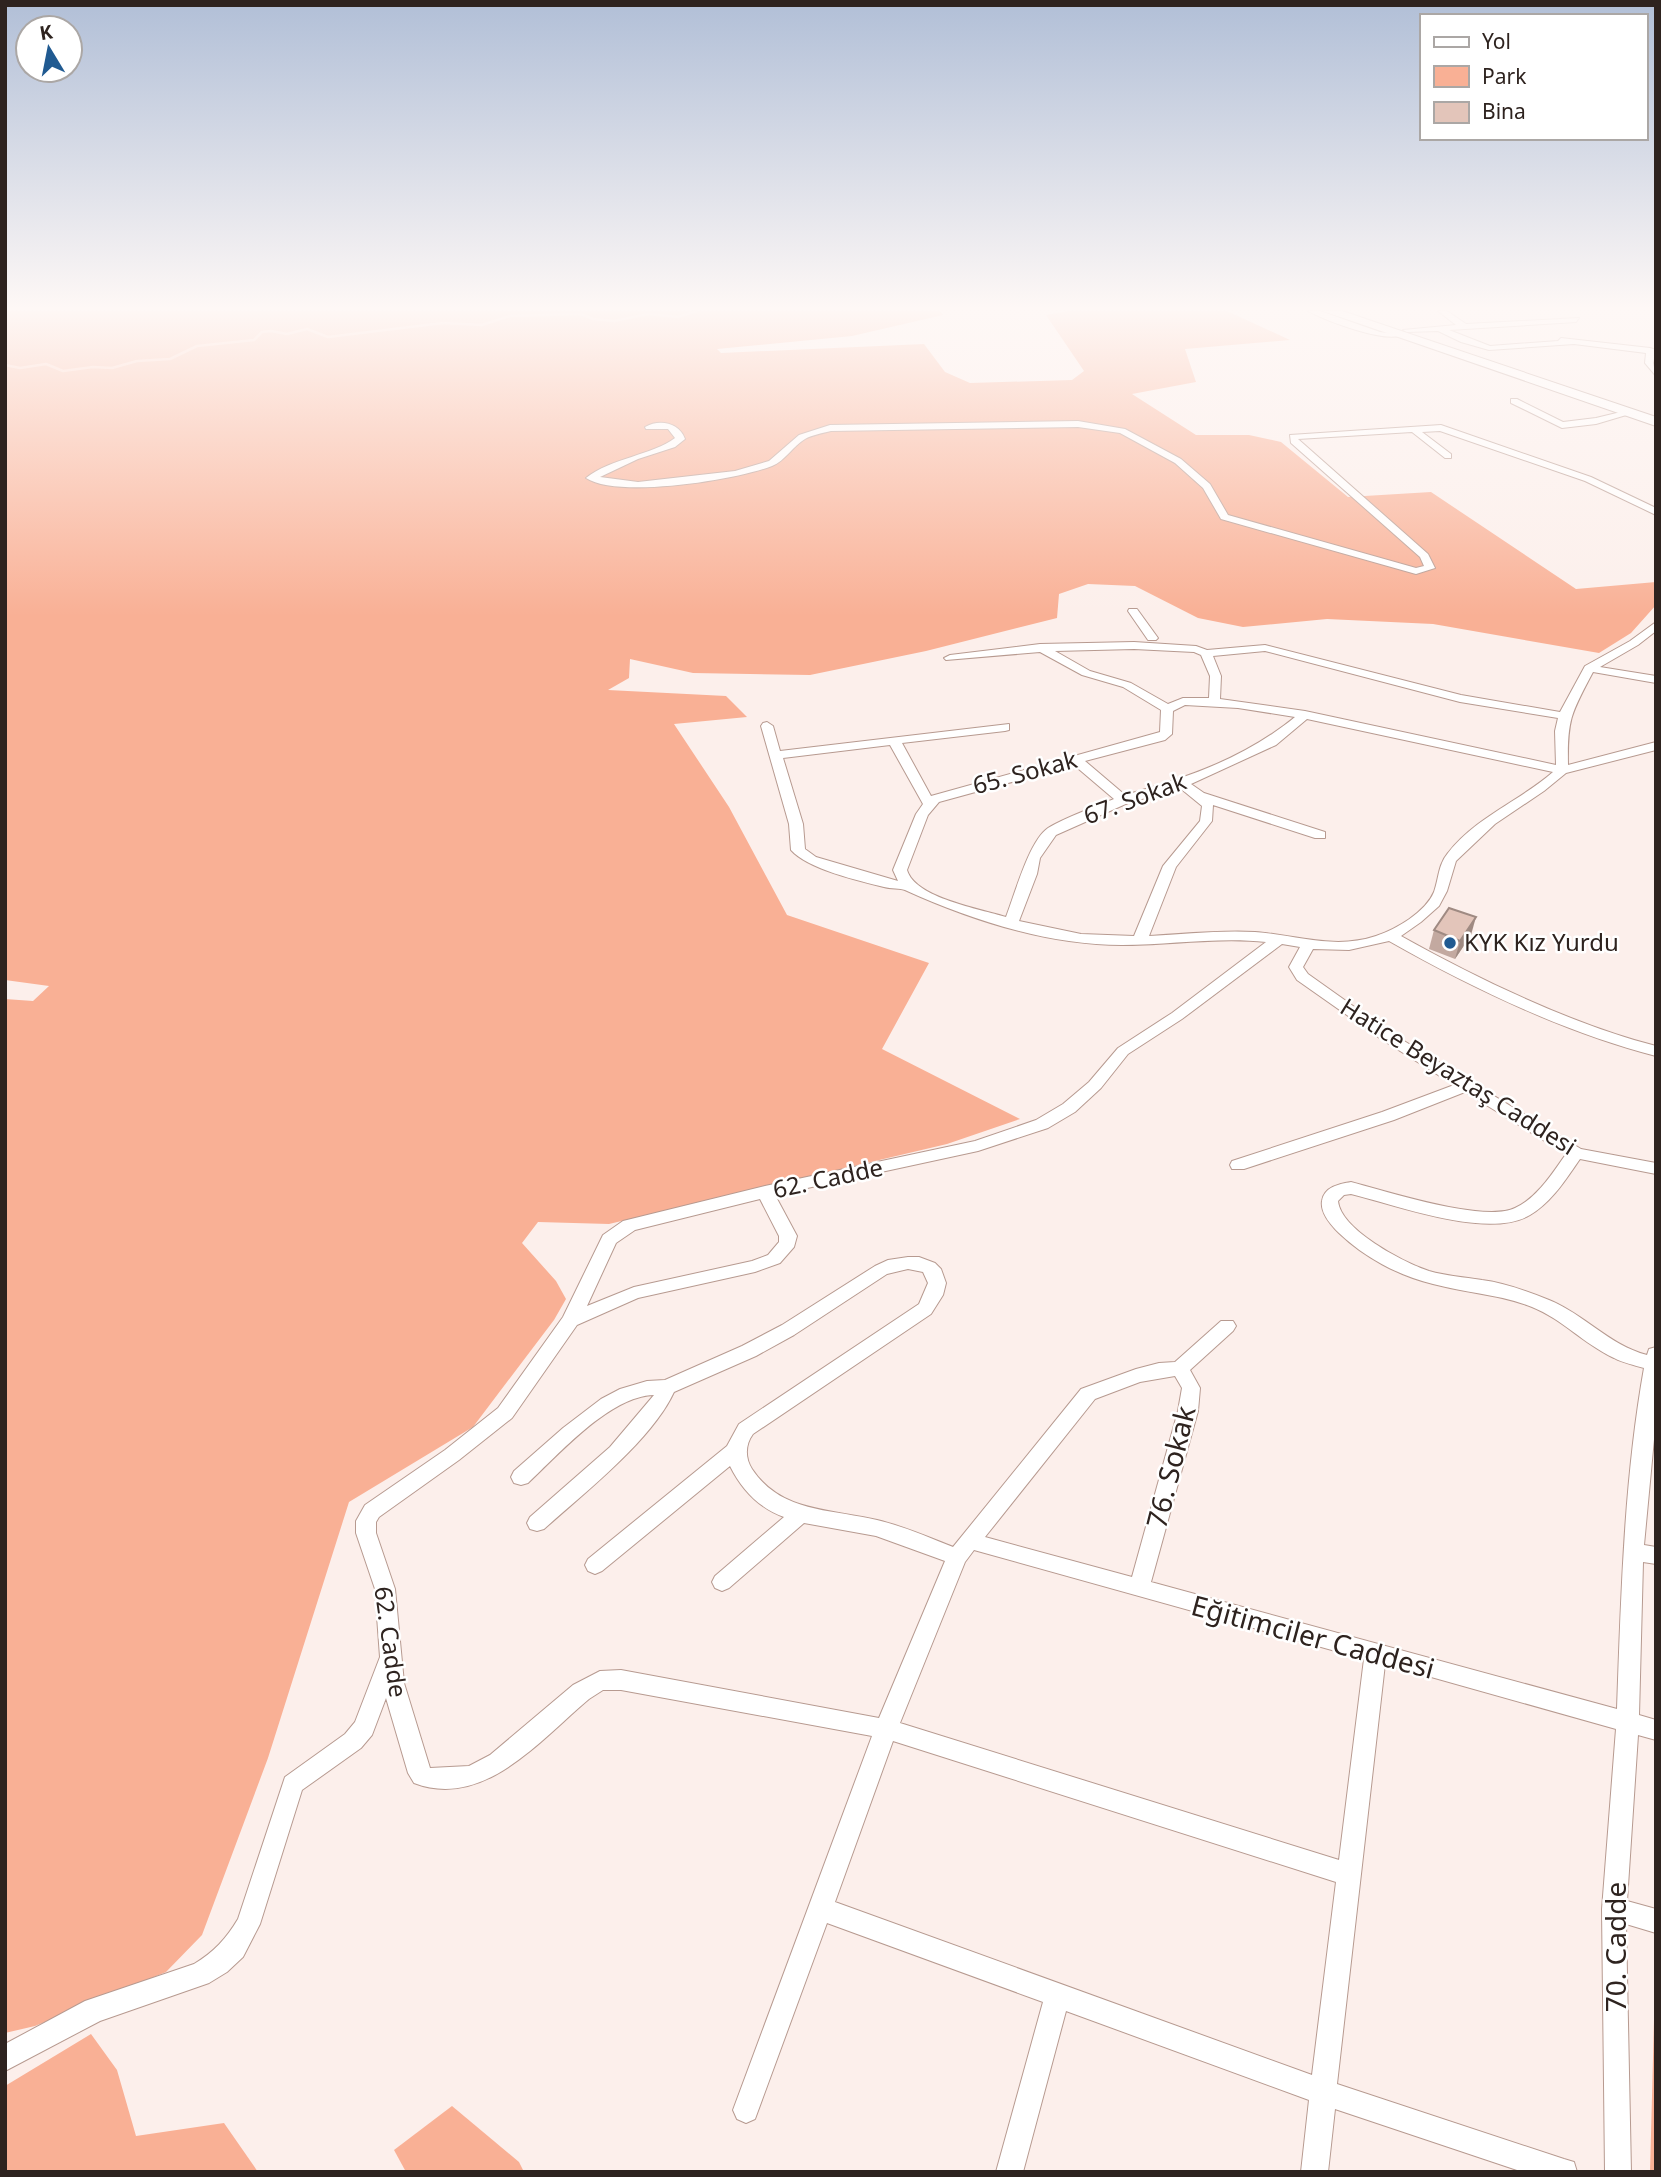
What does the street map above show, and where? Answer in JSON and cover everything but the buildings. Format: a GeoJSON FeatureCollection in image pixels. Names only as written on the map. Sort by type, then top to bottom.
{"type":"FeatureCollection","features":[{"type":"Feature","properties":{"kind":"main road"},"geometry":{"type":"LineString","coordinates":[[1631,413],[1656,422]]}},
{"type":"Feature","properties":{"kind":"street"},"geometry":{"type":"LineString","coordinates":[[1537,413],[1562,425],[1596,421],[1627,413]]}},
{"type":"Feature","properties":{"kind":"street"},"geometry":{"type":"LineString","coordinates":[[649,427],[670,426],[678,432],[680,439],[591,478],[609,483],[638,485],[736,474],[772,463],[802,437],[830,428],[987,427],[1061,423],[1113,428],[1147,443],[1192,472],[1207,486],[1224,517],[1416,571],[1430,568],[1424,556],[1292,439],[1296,436],[1441,428],[1588,479],[1656,512]]}},
{"type":"Feature","properties":{"kind":"street"},"geometry":{"type":"LineString","coordinates":[[1413,429],[1448,456]]}},
{"type":"Feature","properties":{"kind":"street"},"geometry":{"type":"LineString","coordinates":[[1133,611],[1152,638]]}},
{"type":"Feature","properties":{"kind":"street"},"geometry":{"type":"LineString","coordinates":[[767,726],[796,824],[798,850],[811,860],[888,884],[907,886],[930,897],[1066,936],[1099,940],[1140,940],[1220,934],[1250,935],[1308,946],[1353,946],[1391,936],[1423,914],[1438,898],[1446,866],[1482,825],[1545,786],[1562,770],[1561,731],[1564,716],[1574,692],[1589,668],[1634,643],[1656,625]]}},
{"type":"Feature","properties":{"kind":"street"},"geometry":{"type":"LineString","coordinates":[[1027,640],[1186,639],[1201,651],[1218,685],[1214,701]]}},
{"type":"Feature","properties":{"kind":"street"},"geometry":{"type":"LineString","coordinates":[[950,658],[1040,647],[1116,644],[1201,651],[1265,649],[1290,653],[1460,698],[1564,716]]}},
{"type":"Feature","properties":{"kind":"street"},"geometry":{"type":"LineString","coordinates":[[1040,647],[1086,673],[1127,685],[1167,709],[1183,702],[1214,701],[1305,715],[1562,770],[1656,747]]}},
{"type":"Feature","properties":{"kind":"street"},"geometry":{"type":"LineString","coordinates":[[1589,668],[1656,680]]}},
{"type":"Feature","properties":{"kind":"street","name":"65. Sokak"},"geometry":{"type":"LineString","coordinates":[[929,804],[948,794],[1161,737],[1166,734],[1167,709]]}},
{"type":"Feature","properties":{"kind":"street","name":"67. Sokak"},"geometry":{"type":"LineString","coordinates":[[1011,922],[1030,874],[1032,858],[1051,832],[1123,800],[1182,783],[1272,742],[1305,715]]}},
{"type":"Feature","properties":{"kind":"street"},"geometry":{"type":"LineString","coordinates":[[776,755],[1005,727]]}},
{"type":"Feature","properties":{"kind":"street"},"geometry":{"type":"LineString","coordinates":[[895,742],[929,804],[900,870],[901,879],[907,886]]}},
{"type":"Feature","properties":{"kind":"street"},"geometry":{"type":"LineString","coordinates":[[1075,759],[1123,800]]}},
{"type":"Feature","properties":{"kind":"street"},"geometry":{"type":"LineString","coordinates":[[1140,940],[1170,866],[1206,821],[1208,806],[1200,796],[1182,783]]}},
{"type":"Feature","properties":{"kind":"street"},"geometry":{"type":"LineString","coordinates":[[1200,796],[1320,835]]}},
{"type":"Feature","properties":{"kind":"street"},"geometry":{"type":"LineString","coordinates":[[1391,936],[1440,965],[1522,1001],[1594,1032],[1656,1051]]}},
{"type":"Feature","properties":{"kind":"street","name":"62. Cadde"},"geometry":{"type":"LineString","coordinates":[[886,1728],[621,1680],[600,1681],[555,1712],[498,1762],[472,1776],[432,1779],[422,1776],[416,1766],[389,1661],[389,1612],[385,1589],[366,1533],[366,1521],[372,1511],[461,1449],[505,1413],[571,1320],[609,1239],[617,1231],[629,1225],[765,1192],[978,1146],[1042,1124],[1069,1108],[1095,1085],[1123,1051],[1258,958],[1279,939]]}},
{"type":"Feature","properties":{"kind":"street","name":"Hatice Beyaztaş Caddesi"},"geometry":{"type":"LineString","coordinates":[[1308,946],[1296,967],[1302,977],[1386,1036],[1576,1153],[1656,1169]]}},
{"type":"Feature","properties":{"kind":"street"},"geometry":{"type":"LineString","coordinates":[[1238,1165],[1388,1116],[1466,1085]]}},
{"type":"Feature","properties":{"kind":"street"},"geometry":{"type":"LineString","coordinates":[[1576,1153],[1548,1192],[1516,1215],[1478,1216],[1351,1188],[1335,1193],[1329,1208],[1339,1225],[1349,1234],[1406,1269],[1431,1278],[1496,1288],[1538,1302],[1577,1322],[1615,1351],[1655,1359]]}},
{"type":"Feature","properties":{"kind":"street"},"geometry":{"type":"LineString","coordinates":[[571,1320],[634,1293],[755,1266],[774,1259],[788,1243],[788,1236],[765,1192]]}},
{"type":"Feature","properties":{"kind":"street"},"geometry":{"type":"LineString","coordinates":[[521,1477],[610,1401],[645,1388],[667,1387],[748,1351],[788,1330],[895,1263],[918,1261],[934,1271],[938,1288],[925,1309],[746,1429],[737,1440],[736,1450],[594,1565]]}},
{"type":"Feature","properties":{"kind":"street","name":"76. Sokak"},"geometry":{"type":"LineString","coordinates":[[1139,1589],[1188,1411],[1191,1388],[1180,1369],[1227,1326]]}},
{"type":"Feature","properties":{"kind":"street","name":"70. Cadde"},"geometry":{"type":"LineString","coordinates":[[1618,2172],[1614,1909],[1628,1723],[1633,1551],[1655,1359]]}},
{"type":"Feature","properties":{"kind":"street"},"geometry":{"type":"LineString","coordinates":[[746,2110],[822,1909],[886,1728],[964,1549],[1088,1394],[1136,1376],[1159,1370],[1180,1369]]}},
{"type":"Feature","properties":{"kind":"street"},"geometry":{"type":"LineString","coordinates":[[537,1523],[617,1452],[661,1401],[667,1387]]}},
{"type":"Feature","properties":{"kind":"street","name":"Eğitimciler Caddesi"},"geometry":{"type":"LineString","coordinates":[[736,1450],[746,1478],[766,1499],[799,1516],[874,1527],[1139,1589],[1656,1730]]}},
{"type":"Feature","properties":{"kind":"street"},"geometry":{"type":"LineString","coordinates":[[722,1582],[799,1516]]}},
{"type":"Feature","properties":{"kind":"street"},"geometry":{"type":"LineString","coordinates":[[1633,1551],[1656,1556]]}},
{"type":"Feature","properties":{"kind":"street"},"geometry":{"type":"LineString","coordinates":[[1314,2172],[1375,1654]]}},
{"type":"Feature","properties":{"kind":"street"},"geometry":{"type":"LineString","coordinates":[[5,2058],[94,2010],[200,1974],[218,1964],[234,1948],[248,1924],[293,1784],[352,1741],[364,1728],[389,1661]]}},
{"type":"Feature","properties":{"kind":"street"},"geometry":{"type":"LineString","coordinates":[[886,1728],[1349,1875]]}},
{"type":"Feature","properties":{"kind":"street"},"geometry":{"type":"LineString","coordinates":[[822,1909],[1323,2092],[1564,2172]]}},
{"type":"Feature","properties":{"kind":"street"},"geometry":{"type":"LineString","coordinates":[[1614,1909],[1656,1921]]}},
{"type":"Feature","properties":{"kind":"street"},"geometry":{"type":"LineString","coordinates":[[1009,2172],[1058,1995]]}},
{"type":"Feature","properties":{"kind":"green space"},"geometry":{"type":"Polygon","coordinates":[[[5,413],[1161,413],[1196,435],[1249,435],[1281,442],[1348,497],[1431,492],[1576,589],[1656,582],[1656,605],[1631,633],[1599,653],[1433,624],[1327,619],[1243,627],[1198,618],[1135,586],[1088,584],[1059,594],[1057,618],[926,651],[810,675],[693,673],[630,659],[629,678],[608,690],[726,696],[747,717],[674,724],[729,807],[787,915],[929,963],[882,1049],[1020,1119],[947,1144],[609,1224],[538,1222],[522,1243],[556,1281],[566,1299],[554,1320],[473,1427],[349,1502],[268,1758],[202,1935],[166,1972],[35,2026],[5,2033],[5,999],[33,1001],[49,986],[5,980],[5,413]]]}},
{"type":"Feature","properties":{"kind":"green space"},"geometry":{"type":"Polygon","coordinates":[[[1656,1944],[1656,2172],[1650,2172],[1656,1944]]]}},
{"type":"Feature","properties":{"kind":"green space"},"geometry":{"type":"Polygon","coordinates":[[[91,2034],[117,2070],[136,2136],[224,2123],[258,2172],[5,2172],[5,2086],[91,2034]]]}},
{"type":"Feature","properties":{"kind":"green space"},"geometry":{"type":"Polygon","coordinates":[[[452,2106],[519,2162],[524,2172],[406,2172],[394,2150],[452,2106]]]}},
{"type":"Feature","properties":{"kind":"place","name":"KYK Kız Yurdu"},"geometry":{"type":"Point","coordinates":[1450,943]}}]}
